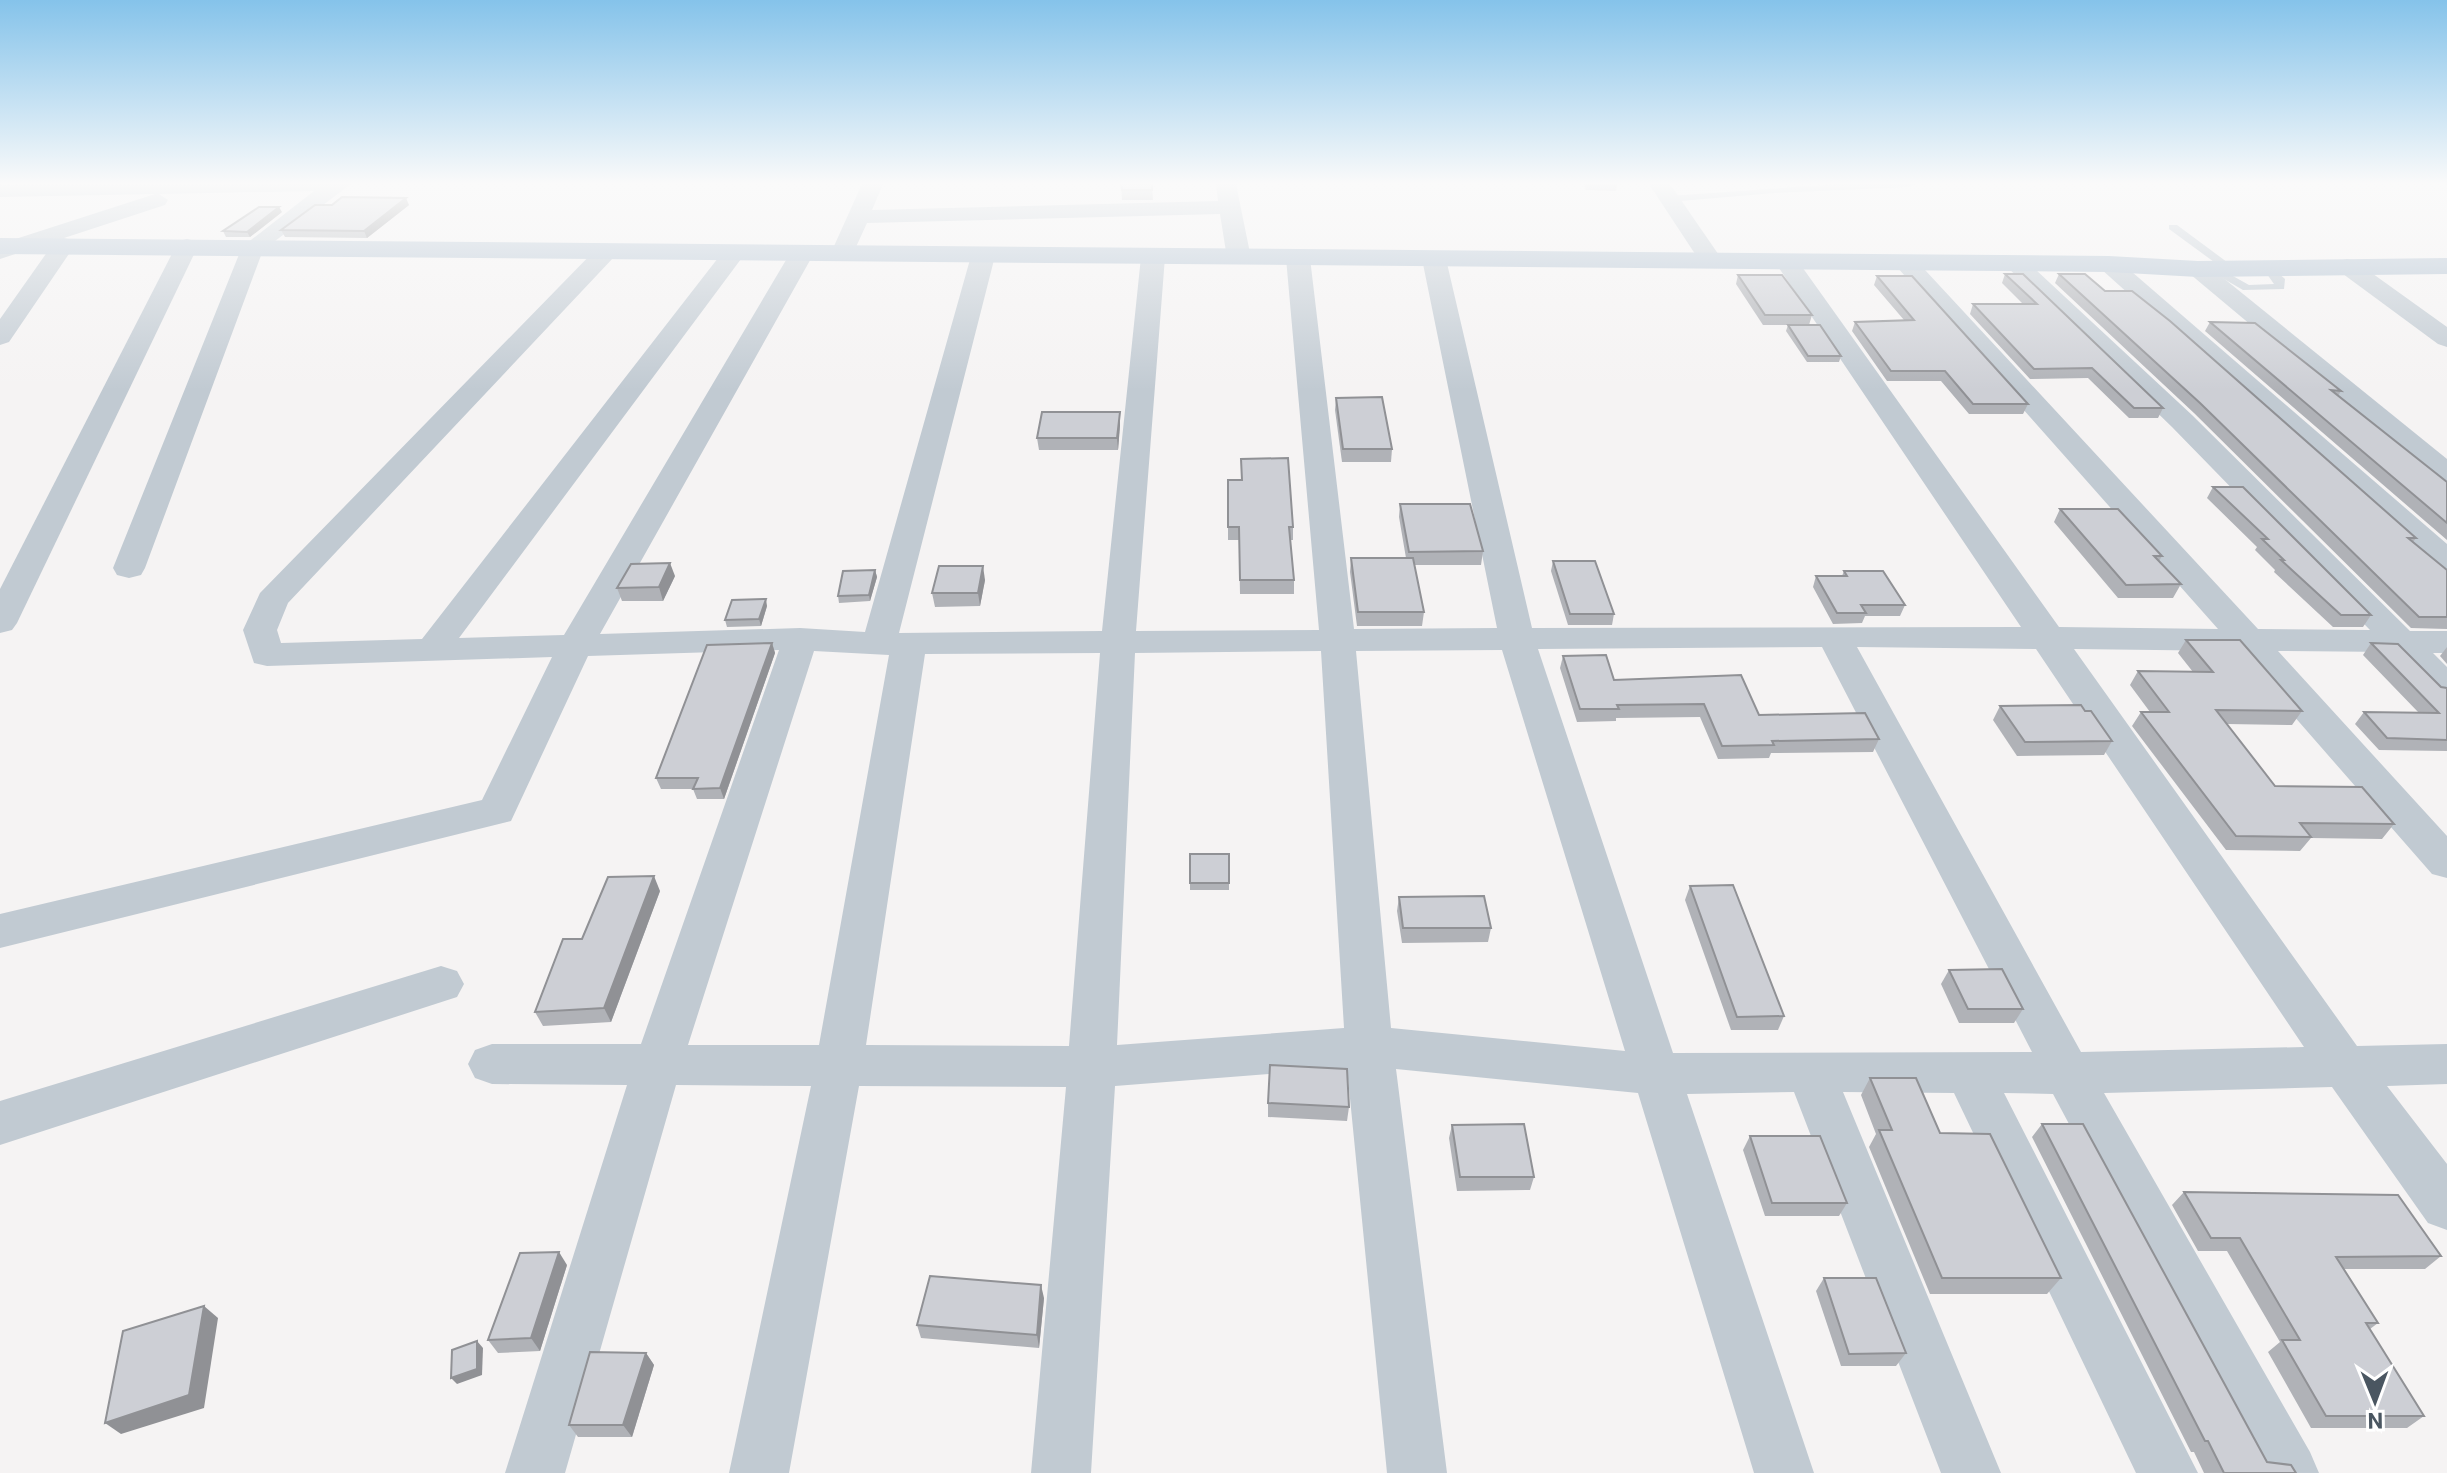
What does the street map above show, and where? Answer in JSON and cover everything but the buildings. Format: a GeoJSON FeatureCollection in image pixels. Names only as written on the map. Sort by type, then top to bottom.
{"type":"FeatureCollection","features":[{"type":"Feature","properties":{"kind":"main road"},"geometry":{"type":"LineString","coordinates":[[653,253],[2015,263],[2213,268],[2447,266]]}},
{"type":"Feature","properties":{"kind":"street"},"geometry":{"type":"LineString","coordinates":[[0,337],[59,253]]}},
{"type":"Feature","properties":{"kind":"street"},"geometry":{"type":"LineString","coordinates":[[0,623],[184,253]]}},
{"type":"Feature","properties":{"kind":"street"},"geometry":{"type":"LineString","coordinates":[[129,568],[251,253]]}},
{"type":"Feature","properties":{"kind":"street"},"geometry":{"type":"LineString","coordinates":[[605,253],[272,600],[260,630],[267,655],[577,643],[800,639],[894,643],[1338,643],[1834,636],[2447,642]]}},
{"type":"Feature","properties":{"kind":"street"},"geometry":{"type":"LineString","coordinates":[[1238,253],[1239,258]]}},
{"type":"Feature","properties":{"kind":"street"},"geometry":{"type":"LineString","coordinates":[[1705,253],[1711,261]]}},
{"type":"Feature","properties":{"kind":"street"},"geometry":{"type":"LineString","coordinates":[[433,649],[733,254]]}},
{"type":"Feature","properties":{"kind":"street"},"geometry":{"type":"LineString","coordinates":[[0,931],[497,811],[577,643],[801,255]]}},
{"type":"Feature","properties":{"kind":"street"},"geometry":{"type":"LineString","coordinates":[[759,1473],[839,1066],[894,643],[983,256]]}},
{"type":"Feature","properties":{"kind":"street"},"geometry":{"type":"LineString","coordinates":[[1061,1473],[1092,1067],[1118,641],[1153,257]]}},
{"type":"Feature","properties":{"kind":"street"},"geometry":{"type":"LineString","coordinates":[[1298,258],[1338,643],[1369,1046],[1417,1473]]}},
{"type":"Feature","properties":{"kind":"street"},"geometry":{"type":"LineString","coordinates":[[1434,259],[1517,640],[1784,1473]]}},
{"type":"Feature","properties":{"kind":"street"},"geometry":{"type":"LineString","coordinates":[[1787,262],[2344,1066],[2447,1206]]}},
{"type":"Feature","properties":{"kind":"street"},"geometry":{"type":"LineString","coordinates":[[1905,262],[2447,863]]}},
{"type":"Feature","properties":{"kind":"street"},"geometry":{"type":"LineString","coordinates":[[2015,263],[2182,421],[2447,688]]}},
{"type":"Feature","properties":{"kind":"street"},"geometry":{"type":"LineString","coordinates":[[2109,264],[2447,561]]}},
{"type":"Feature","properties":{"kind":"street"},"geometry":{"type":"LineString","coordinates":[[2347,266],[2447,339]]}},
{"type":"Feature","properties":{"kind":"street"},"geometry":{"type":"LineString","coordinates":[[2213,268],[2447,474]]}},
{"type":"Feature","properties":{"kind":"street"},"geometry":{"type":"LineString","coordinates":[[1834,636],[2067,1073],[2289,1473]]}},
{"type":"Feature","properties":{"kind":"street"},"geometry":{"type":"LineString","coordinates":[[535,1473],[658,1064],[800,639]]}},
{"type":"Feature","properties":{"kind":"street"},"geometry":{"type":"LineString","coordinates":[[0,1123],[441,984]]}},
{"type":"Feature","properties":{"kind":"street"},"geometry":{"type":"LineString","coordinates":[[492,1064],[1092,1067],[1369,1046],[1654,1074],[1810,1071],[2067,1073],[2447,1064]]}},
{"type":"Feature","properties":{"kind":"street"},"geometry":{"type":"LineString","coordinates":[[1810,1071],[1971,1473]]}},
{"type":"Feature","properties":{"kind":"street"},"geometry":{"type":"LineString","coordinates":[[1968,1072],[2168,1473]]}},
{"type":"Feature","properties":{"kind":"lane"},"geometry":{"type":"LineString","coordinates":[[2198,253],[2213,268]]}}]}
